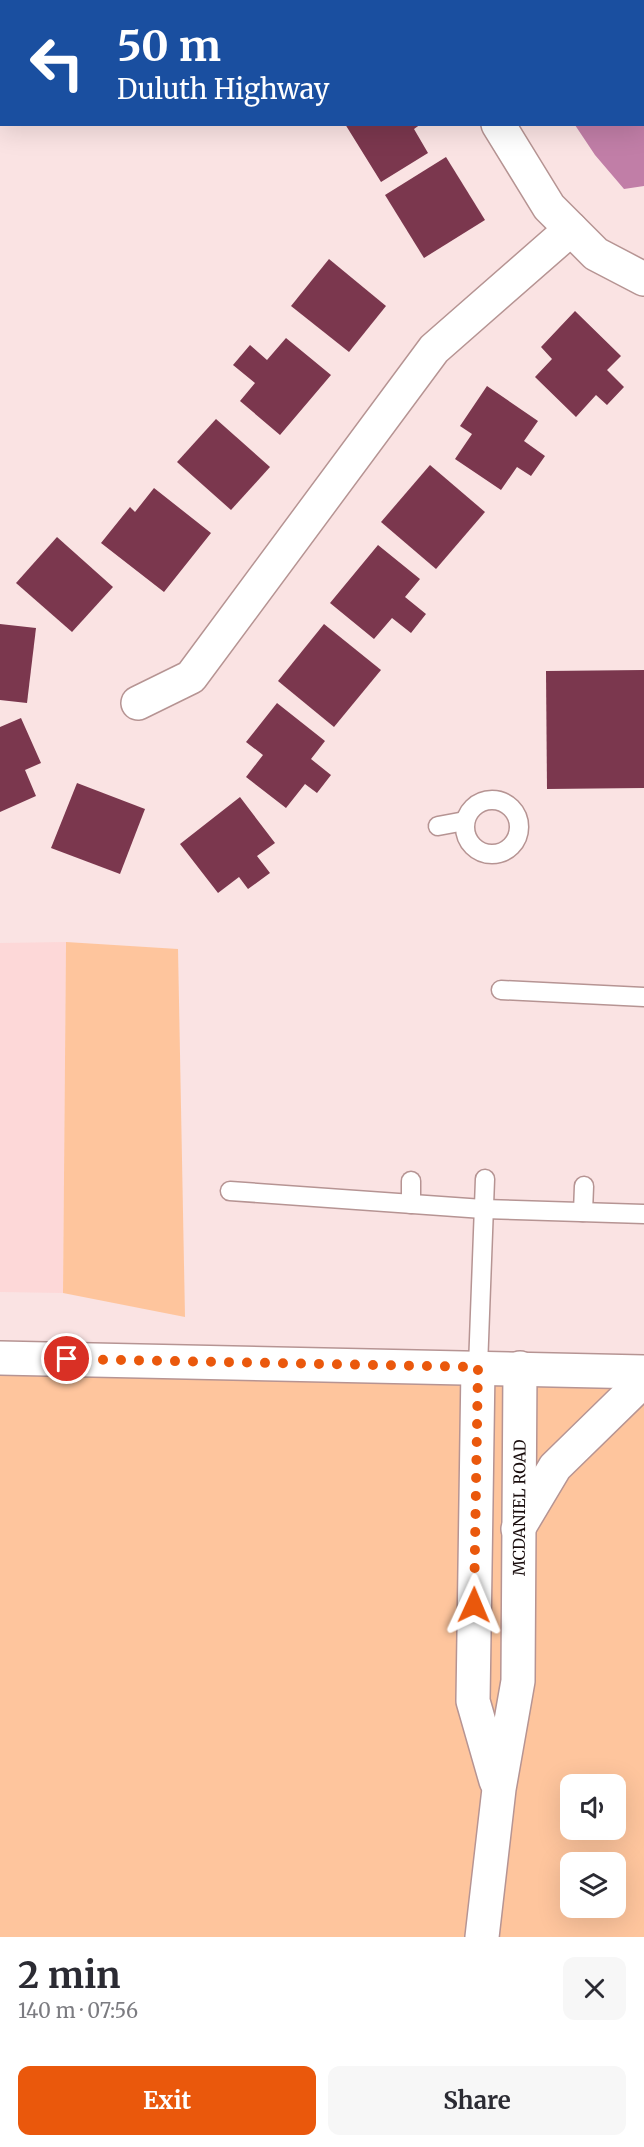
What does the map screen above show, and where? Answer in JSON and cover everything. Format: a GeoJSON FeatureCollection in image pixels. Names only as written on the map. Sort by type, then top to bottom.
{"type":"FeatureCollection","features":[{"type":"Feature","properties":{"kind":"street"},"geometry":{"type":"LineString","coordinates":[[499,126],[549,207],[596,254],[644,279]]}},
{"type":"Feature","properties":{"kind":"street"},"geometry":{"type":"LineString","coordinates":[[138,703],[191,677],[434,349],[571,229]]}},
{"type":"Feature","properties":{"kind":"street"},"geometry":{"type":"LineString","coordinates":[[0,1358],[644,1372]]}},
{"type":"Feature","properties":{"kind":"street","name":"MCDANIEL ROAD"},"geometry":{"type":"LineString","coordinates":[[478,1367],[473,1701],[499,1789]]}},
{"type":"Feature","properties":{"kind":"street","name":"MCDANIEL ROAD"},"geometry":{"type":"LineString","coordinates":[[482,1937],[499,1789],[518,1681],[520,1368]]}},
{"type":"Feature","properties":{"kind":"street"},"geometry":{"type":"LineString","coordinates":[[518,1529],[555,1467],[644,1380]]}},
{"type":"Feature","properties":{"kind":"lane"},"geometry":{"type":"LineString","coordinates":[[438,826],[465,821],[478,804],[488,800],[508,805],[519,823],[519,834],[508,856],[496,854],[476,849],[468,841],[465,821]]}},
{"type":"Feature","properties":{"kind":"lane"},"geometry":{"type":"LineString","coordinates":[[501,990],[644,997]]}},
{"type":"Feature","properties":{"kind":"lane"},"geometry":{"type":"LineString","coordinates":[[478,1367],[485,1179]]}},
{"type":"Feature","properties":{"kind":"lane"},"geometry":{"type":"LineString","coordinates":[[411,1181],[411,1204]]}},
{"type":"Feature","properties":{"kind":"lane"},"geometry":{"type":"LineString","coordinates":[[583,1212],[584,1186]]}},
{"type":"Feature","properties":{"kind":"lane"},"geometry":{"type":"LineString","coordinates":[[230,1191],[304,1191],[411,1204],[483,1209],[644,1214]]}},
{"type":"Feature","properties":{"kind":"shaded area"},"geometry":{"type":"Polygon","coordinates":[[[576,126],[644,126],[644,186],[624,189],[595,155],[576,126]]]}},
{"type":"Feature","properties":{"kind":"shaded area"},"geometry":{"type":"Polygon","coordinates":[[[66,942],[63,1293],[0,1292],[0,943],[66,942]]]}},
{"type":"Feature","properties":{"kind":"shaded area"},"geometry":{"type":"Polygon","coordinates":[[[66,942],[178,949],[185,1317],[63,1293],[66,942]]]}},
{"type":"Feature","properties":{"kind":"shaded area"},"geometry":{"type":"Polygon","coordinates":[[[0,1360],[644,1381],[644,1937],[0,1937],[0,1360]]]}},
{"type":"Feature","properties":{"kind":"building"},"geometry":{"type":"Polygon","coordinates":[[[346,126],[418,126],[414,129],[428,153],[381,182],[346,126]]]}},
{"type":"Feature","properties":{"kind":"building"},"geometry":{"type":"Polygon","coordinates":[[[446,157],[485,220],[424,258],[385,195],[446,157]]]}},
{"type":"Feature","properties":{"kind":"building"},"geometry":{"type":"Polygon","coordinates":[[[329,259],[386,306],[349,352],[291,306],[329,259]]]}},
{"type":"Feature","properties":{"kind":"building"},"geometry":{"type":"Polygon","coordinates":[[[575,311],[621,356],[607,370],[624,387],[607,405],[596,395],[576,417],[535,377],[552,359],[541,347],[575,311]]]}},
{"type":"Feature","properties":{"kind":"building"},"geometry":{"type":"Polygon","coordinates":[[[286,338],[331,375],[280,435],[240,401],[255,383],[233,365],[250,345],[267,360],[286,338]]]}},
{"type":"Feature","properties":{"kind":"building"},"geometry":{"type":"Polygon","coordinates":[[[487,386],[538,421],[524,441],[545,456],[531,476],[517,467],[501,490],[455,459],[472,434],[460,426],[487,386]]]}},
{"type":"Feature","properties":{"kind":"building"},"geometry":{"type":"Polygon","coordinates":[[[216,419],[270,467],[231,510],[177,462],[216,419]]]}},
{"type":"Feature","properties":{"kind":"building"},"geometry":{"type":"Polygon","coordinates":[[[430,465],[485,512],[436,569],[381,522],[430,465]]]}},
{"type":"Feature","properties":{"kind":"building"},"geometry":{"type":"Polygon","coordinates":[[[154,488],[211,533],[164,592],[101,543],[130,507],[135,512],[154,488]]]}},
{"type":"Feature","properties":{"kind":"building"},"geometry":{"type":"Polygon","coordinates":[[[57,537],[113,587],[72,632],[16,583],[57,537]]]}},
{"type":"Feature","properties":{"kind":"building"},"geometry":{"type":"Polygon","coordinates":[[[378,545],[420,579],[405,597],[426,614],[411,633],[392,618],[374,639],[330,603],[378,545]]]}},
{"type":"Feature","properties":{"kind":"building"},"geometry":{"type":"Polygon","coordinates":[[[0,624],[36,628],[27,703],[0,700],[0,624]]]}},
{"type":"Feature","properties":{"kind":"building"},"geometry":{"type":"Polygon","coordinates":[[[324,624],[381,670],[334,727],[278,681],[324,624]]]}},
{"type":"Feature","properties":{"kind":"building"},"geometry":{"type":"Polygon","coordinates":[[[644,670],[644,788],[547,789],[546,671],[644,670]]]}},
{"type":"Feature","properties":{"kind":"building"},"geometry":{"type":"Polygon","coordinates":[[[277,703],[325,741],[311,759],[331,775],[317,793],[305,784],[286,808],[246,777],[263,755],[246,742],[277,703]]]}},
{"type":"Feature","properties":{"kind":"building"},"geometry":{"type":"Polygon","coordinates":[[[21,718],[41,763],[25,770],[36,796],[0,812],[0,727],[21,718]]]}},
{"type":"Feature","properties":{"kind":"building"},"geometry":{"type":"Polygon","coordinates":[[[77,783],[145,809],[120,874],[51,848],[77,783]]]}},
{"type":"Feature","properties":{"kind":"building"},"geometry":{"type":"Polygon","coordinates":[[[240,797],[275,843],[257,856],[270,873],[248,889],[239,877],[218,893],[180,844],[240,797]]]}},
{"type":"Feature","properties":{"kind":"route"},"geometry":{"type":"LineString","coordinates":[[67,1359],[478,1367],[474,1605]]}}]}
